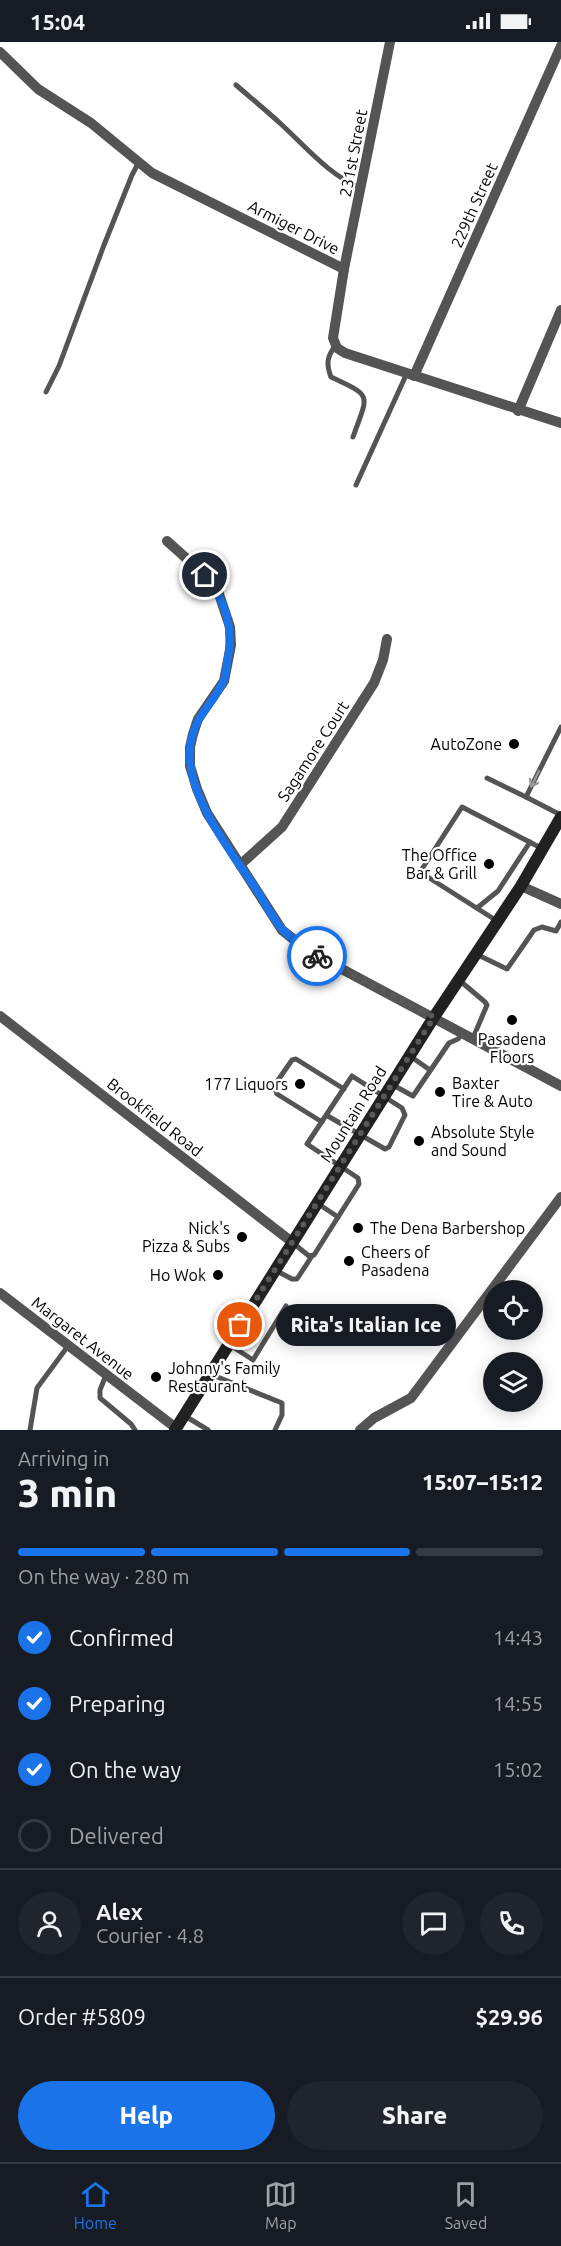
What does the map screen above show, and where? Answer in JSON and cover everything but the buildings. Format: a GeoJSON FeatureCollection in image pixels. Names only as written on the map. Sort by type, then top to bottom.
{"type":"FeatureCollection","features":[{"type":"Feature","properties":{"kind":"main road","name":"Mountain Road"},"geometry":{"type":"LineString","coordinates":[[175,1429],[434,1017],[521,886],[561,816]]}},
{"type":"Feature","properties":{"kind":"street","name":"231st Street"},"geometry":{"type":"LineString","coordinates":[[344,269],[390,42]]}},
{"type":"Feature","properties":{"kind":"street","name":"229th Street"},"geometry":{"type":"LineString","coordinates":[[411,374],[561,46]]}},
{"type":"Feature","properties":{"kind":"street","name":"Armiger Drive"},"geometry":{"type":"LineString","coordinates":[[0,52],[38,89],[91,123],[158,176],[344,269],[333,338],[336,345]]}},
{"type":"Feature","properties":{"kind":"street"},"geometry":{"type":"LineString","coordinates":[[518,411],[561,310]]}},
{"type":"Feature","properties":{"kind":"street"},"geometry":{"type":"LineString","coordinates":[[336,345],[345,353],[518,411],[561,423]]}},
{"type":"Feature","properties":{"kind":"street"},"geometry":{"type":"LineString","coordinates":[[167,541],[205,575],[218,591],[230,627],[231,645],[224,681],[198,719],[190,747],[190,766],[207,813],[282,930],[308,951],[561,1086]]}},
{"type":"Feature","properties":{"kind":"street","name":"Sagamore Court"},"geometry":{"type":"LineString","coordinates":[[240,864],[282,827],[375,684],[387,639]]}},
{"type":"Feature","properties":{"kind":"street"},"geometry":{"type":"LineString","coordinates":[[521,886],[561,904]]}},
{"type":"Feature","properties":{"kind":"street","name":"Brookfield Road"},"geometry":{"type":"LineString","coordinates":[[0,1016],[292,1242]]}},
{"type":"Feature","properties":{"kind":"street"},"geometry":{"type":"LineString","coordinates":[[360,1430],[374,1418],[411,1398],[561,1197]]}},
{"type":"Feature","properties":{"kind":"street","name":"Margaret Avenue"},"geometry":{"type":"LineString","coordinates":[[0,1293],[175,1429]]}},
{"type":"Feature","properties":{"kind":"lane"},"geometry":{"type":"LineString","coordinates":[[236,85],[316,158],[350,184],[361,188]]}},
{"type":"Feature","properties":{"kind":"lane"},"geometry":{"type":"LineString","coordinates":[[46,392],[59,366],[104,245],[139,162]]}},
{"type":"Feature","properties":{"kind":"lane"},"geometry":{"type":"LineString","coordinates":[[336,345],[329,355],[327,366],[331,377],[358,390],[364,396],[365,402],[353,437]]}},
{"type":"Feature","properties":{"kind":"lane"},"geometry":{"type":"LineString","coordinates":[[357,485],[411,374]]}},
{"type":"Feature","properties":{"kind":"lane"},"geometry":{"type":"LineString","coordinates":[[526,796],[561,727]]}},
{"type":"Feature","properties":{"kind":"lane"},"geometry":{"type":"LineString","coordinates":[[487,778],[526,796],[561,816]]}},
{"type":"Feature","properties":{"kind":"lane"},"geometry":{"type":"LineString","coordinates":[[498,921],[420,872],[462,807],[543,849]]}},
{"type":"Feature","properties":{"kind":"lane"},"geometry":{"type":"LineString","coordinates":[[477,908],[498,891],[530,842]]}},
{"type":"Feature","properties":{"kind":"lane"},"geometry":{"type":"LineString","coordinates":[[476,954],[507,969],[534,930],[542,927],[556,931],[561,922]]}},
{"type":"Feature","properties":{"kind":"lane"},"geometry":{"type":"LineString","coordinates":[[402,1108],[410,1096],[414,1095],[449,1042],[468,1035],[487,1005],[459,980]]}},
{"type":"Feature","properties":{"kind":"lane"},"geometry":{"type":"LineString","coordinates":[[410,1056],[430,1070]]}},
{"type":"Feature","properties":{"kind":"lane"},"geometry":{"type":"LineString","coordinates":[[322,1122],[277,1094],[274,1086],[292,1060],[296,1059],[344,1089]]}},
{"type":"Feature","properties":{"kind":"lane"},"geometry":{"type":"LineString","coordinates":[[275,1270],[292,1279],[297,1279],[359,1182],[358,1178],[307,1144],[326,1115],[344,1089],[352,1076],[402,1108],[405,1115],[387,1149],[359,1136],[326,1115]]}},
{"type":"Feature","properties":{"kind":"lane"},"geometry":{"type":"LineString","coordinates":[[392,1084],[410,1096]]}},
{"type":"Feature","properties":{"kind":"lane"},"geometry":{"type":"LineString","coordinates":[[317,1203],[338,1217]]}},
{"type":"Feature","properties":{"kind":"lane"},"geometry":{"type":"LineString","coordinates":[[292,1242],[312,1256]]}},
{"type":"Feature","properties":{"kind":"lane"},"geometry":{"type":"LineString","coordinates":[[228,1344],[253,1360],[286,1306]]}},
{"type":"Feature","properties":{"kind":"lane"},"geometry":{"type":"LineString","coordinates":[[30,1430],[37,1388],[68,1346]]}},
{"type":"Feature","properties":{"kind":"lane"},"geometry":{"type":"LineString","coordinates":[[210,1374],[282,1403],[282,1415],[275,1430]]}},
{"type":"Feature","properties":{"kind":"lane"},"geometry":{"type":"LineString","coordinates":[[106,1375],[100,1390],[100,1398],[135,1430]]}},
{"type":"Feature","properties":{"kind":"lane"},"geometry":{"type":"LineString","coordinates":[[184,1415],[208,1430]]}},
{"type":"Feature","properties":{"kind":"way so far"},"geometry":{"type":"LineString","coordinates":[[240,1325],[434,1017],[317,956]]}},
{"type":"Feature","properties":{"kind":"place","name":"AutoZone"},"geometry":{"type":"Point","coordinates":[514,744]}},
{"type":"Feature","properties":{"kind":"place","name":"The Office Bar & Grill"},"geometry":{"type":"Point","coordinates":[489,864]}},
{"type":"Feature","properties":{"kind":"place","name":"Pasadena Floors"},"geometry":{"type":"Point","coordinates":[512,1020]}},
{"type":"Feature","properties":{"kind":"place","name":"177 Liquors"},"geometry":{"type":"Point","coordinates":[300,1084]}},
{"type":"Feature","properties":{"kind":"place","name":"Baxter Tire & Auto"},"geometry":{"type":"Point","coordinates":[440,1092]}},
{"type":"Feature","properties":{"kind":"place","name":"Absolute Style and Sound"},"geometry":{"type":"Point","coordinates":[419,1141]}},
{"type":"Feature","properties":{"kind":"place","name":"The Dena Barbershop"},"geometry":{"type":"Point","coordinates":[358,1228]}},
{"type":"Feature","properties":{"kind":"place","name":"Nick's Pizza & Subs"},"geometry":{"type":"Point","coordinates":[242,1237]}},
{"type":"Feature","properties":{"kind":"place","name":"Cheers of Pasadena"},"geometry":{"type":"Point","coordinates":[349,1261]}},
{"type":"Feature","properties":{"kind":"place","name":"Ho Wok"},"geometry":{"type":"Point","coordinates":[218,1275]}},
{"type":"Feature","properties":{"kind":"place","name":"Rita's Italian Ice"},"geometry":{"type":"Point","coordinates":[240,1325]}},
{"type":"Feature","properties":{"kind":"place","name":"Johnny's Family Restaurant"},"geometry":{"type":"Point","coordinates":[156,1377]}},
{"type":"Feature","properties":{"kind":"route"},"geometry":{"type":"LineString","coordinates":[[205,575],[218,591],[230,627],[231,645],[224,681],[198,719],[190,747],[190,766],[207,813],[282,930],[317,956]]}}]}
